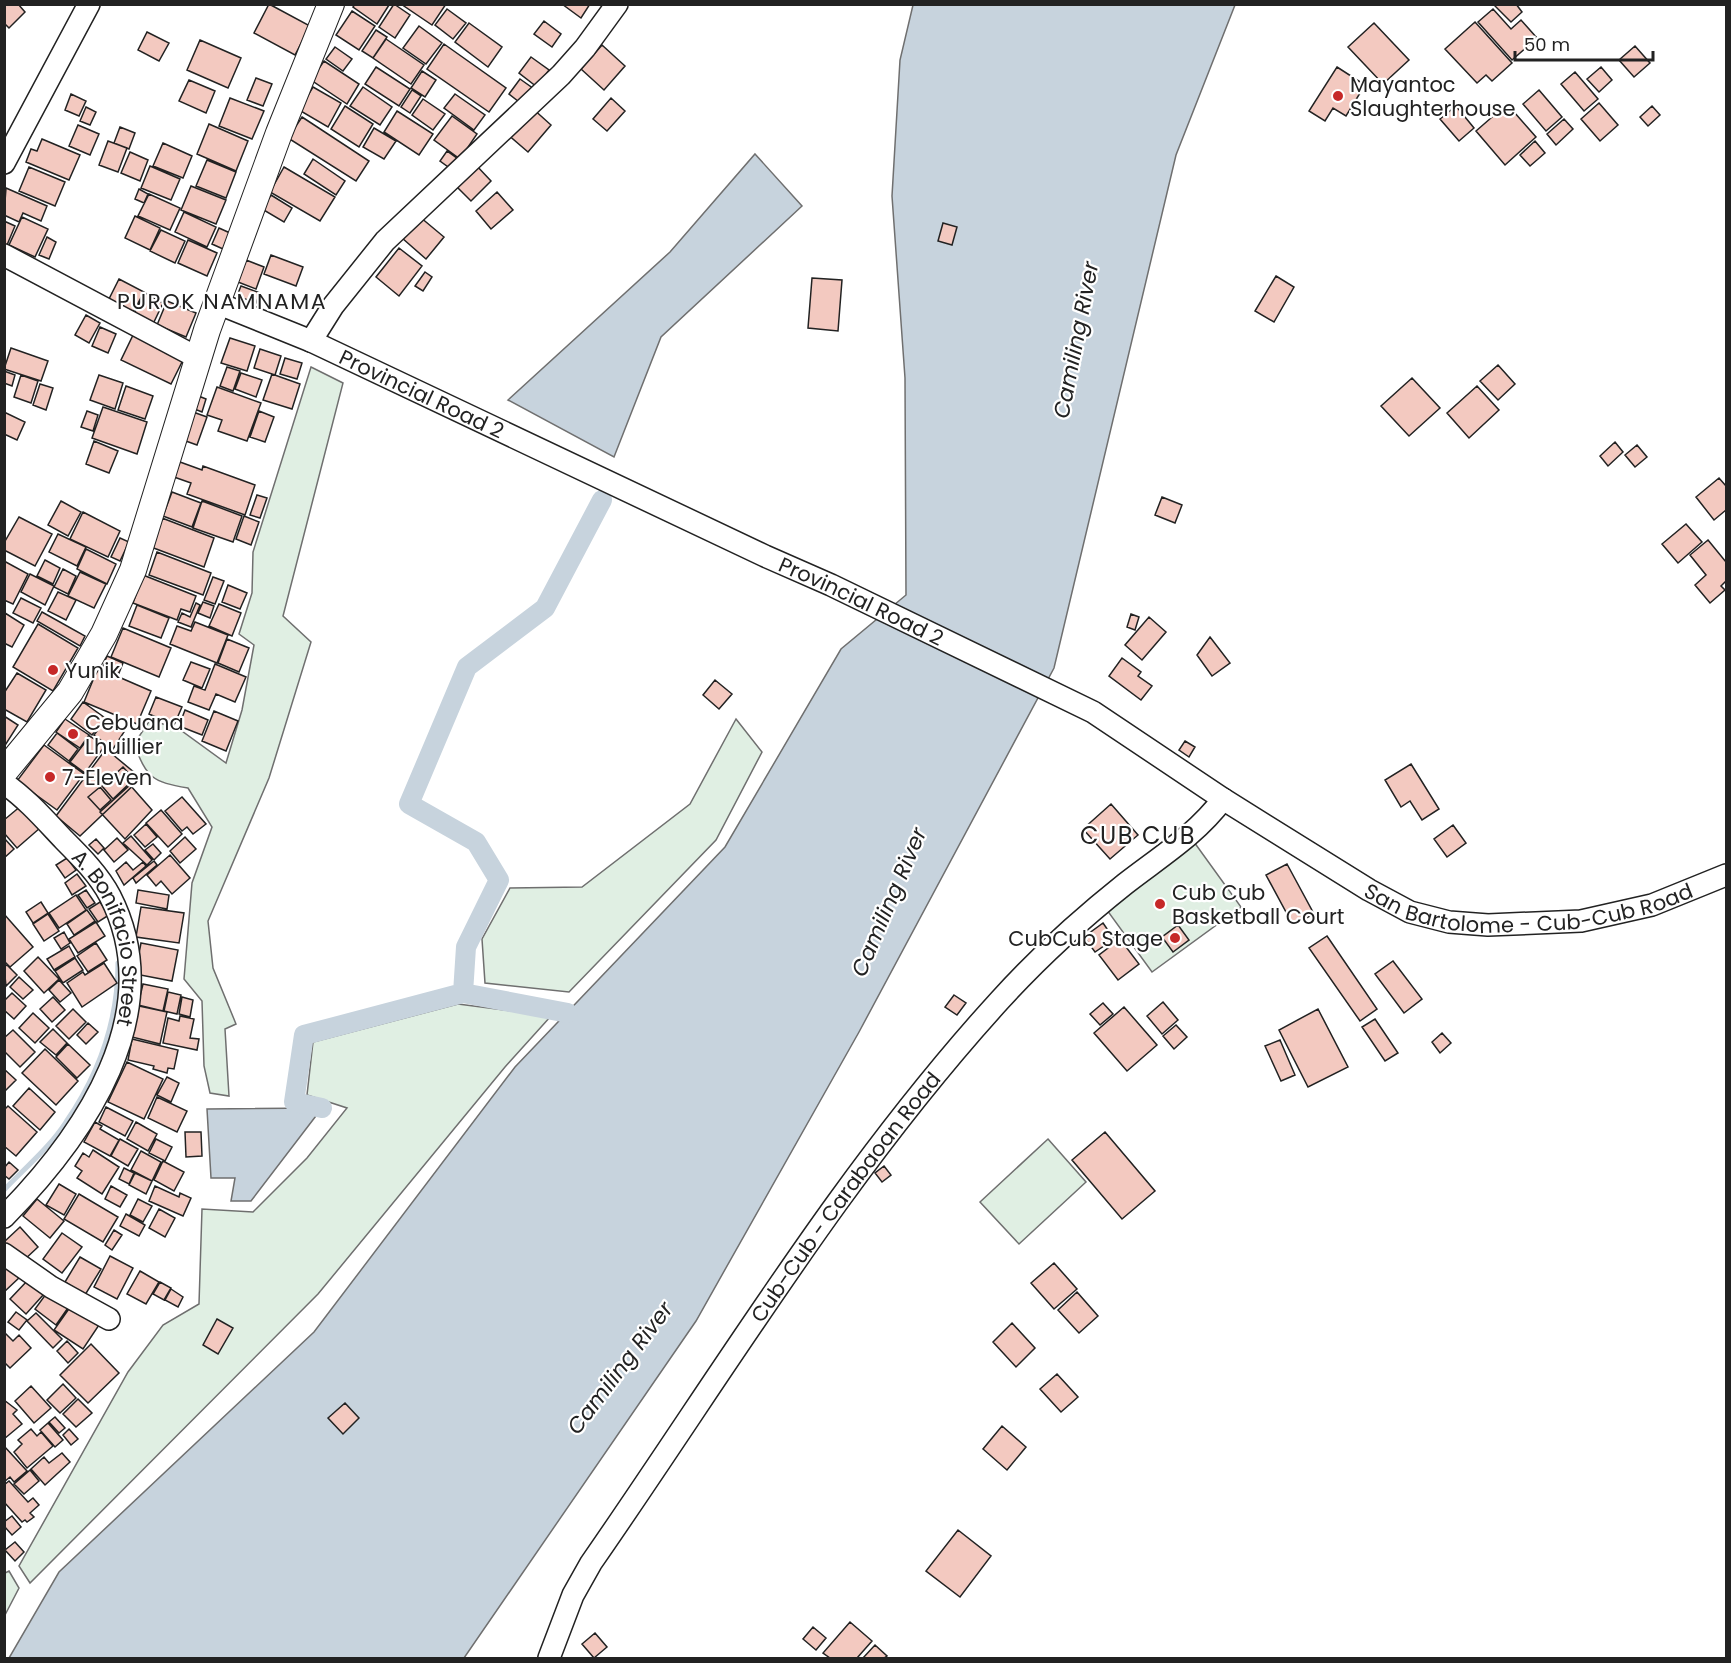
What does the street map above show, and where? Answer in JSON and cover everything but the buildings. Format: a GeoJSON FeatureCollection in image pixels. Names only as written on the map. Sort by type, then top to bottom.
{"type":"FeatureCollection","features":[{"type":"Feature","properties":{"kind":"main road"},"geometry":{"type":"LineString","coordinates":[[8,785],[61,706],[114,614],[148,526],[198,358],[217,303],[279,133],[332,4]]}},
{"type":"Feature","properties":{"kind":"street"},"geometry":{"type":"LineString","coordinates":[[4,164],[89,4]]}},
{"type":"Feature","properties":{"kind":"street"},"geometry":{"type":"LineString","coordinates":[[311,341],[333,306],[385,242],[561,75],[585,48],[617,4]]}},
{"type":"Feature","properties":{"kind":"street"},"geometry":{"type":"LineString","coordinates":[[4,255],[198,358]]}},
{"type":"Feature","properties":{"kind":"street","name":"Provincial Road 2"},"geometry":{"type":"LineString","coordinates":[[217,303],[311,341],[831,585],[1093,712]]}},
{"type":"Feature","properties":{"kind":"street","name":"San Bartolome - Cub-Cub Road"},"geometry":{"type":"LineString","coordinates":[[1093,712],[1223,799],[1369,890],[1410,912],[1449,922],[1488,925],[1581,921],[1652,905],[1726,875]]}},
{"type":"Feature","properties":{"kind":"street","name":"A. Bonifacio Street"},"geometry":{"type":"LineString","coordinates":[[4,1217],[56,1159],[96,1100],[120,1043],[130,995],[128,951],[110,896],[88,865],[8,785]]}},
{"type":"Feature","properties":{"kind":"street","name":"Cub-Cub - Carabaoan Road"},"geometry":{"type":"LineString","coordinates":[[549,1659],[573,1595],[591,1563],[790,1268],[879,1146],[958,1048],[1029,969],[1107,899],[1194,833],[1223,799]]}},
{"type":"Feature","properties":{"kind":"street"},"geometry":{"type":"LineString","coordinates":[[4,1254],[51,1287],[110,1319]]}},
{"type":"Feature","properties":{"kind":"green space"},"geometry":{"type":"Polygon","coordinates":[[[311,367],[343,383],[283,616],[311,642],[269,778],[208,921],[213,968],[236,1024],[225,1029],[229,1096],[210,1093],[204,1066],[202,1001],[184,979],[192,883],[212,827],[188,788],[152,777],[134,744],[150,720],[179,729],[226,763],[242,710],[254,645],[239,634],[252,593],[253,552],[311,367]]]}},
{"type":"Feature","properties":{"kind":"green space"},"geometry":{"type":"Polygon","coordinates":[[[736,719],[762,752],[716,840],[569,992],[485,983],[482,939],[510,888],[582,887],[690,804],[736,719]]]}},
{"type":"Feature","properties":{"kind":"green space"},"geometry":{"type":"Polygon","coordinates":[[[1194,842],[1241,907],[1152,972],[1104,906],[1194,842]]]}},
{"type":"Feature","properties":{"kind":"green space"},"geometry":{"type":"Polygon","coordinates":[[[458,1004],[551,1016],[505,1067],[318,1294],[30,1583],[19,1566],[128,1372],[163,1325],[199,1304],[202,1209],[253,1212],[307,1158],[347,1108],[307,1095],[313,1042],[458,1004]]]}},
{"type":"Feature","properties":{"kind":"green space"},"geometry":{"type":"Polygon","coordinates":[[[1048,1139],[1086,1182],[1019,1244],[980,1202],[1048,1139]]]}},
{"type":"Feature","properties":{"kind":"green space"},"geometry":{"type":"Polygon","coordinates":[[[9,1571],[19,1588],[5,1615],[5,1573],[9,1571]]]}},
{"type":"Feature","properties":{"kind":"water","name":"Camiling River"},"geometry":{"type":"Polygon","coordinates":[[[913,5],[1235,5],[1176,155],[1054,668],[859,1032],[696,1321],[464,1658],[9,1658],[59,1572],[314,1332],[515,1067],[725,847],[841,649],[906,595],[905,378],[892,196],[900,60],[913,5]]]}},
{"type":"Feature","properties":{"kind":"water"},"geometry":{"type":"Polygon","coordinates":[[[755,154],[802,206],[661,337],[614,457],[508,400],[670,252],[755,154]]]}},
{"type":"Feature","properties":{"kind":"water"},"geometry":{"type":"Polygon","coordinates":[[[322,1108],[251,1201],[231,1201],[235,1178],[211,1178],[207,1109],[322,1108]]]}},
{"type":"Feature","properties":{"kind":"waterway"},"geometry":{"type":"LineString","coordinates":[[568,1013],[463,993],[466,947],[499,880],[476,842],[409,804],[467,667],[545,608],[602,500]]}},
{"type":"Feature","properties":{"kind":"waterway"},"geometry":{"type":"LineString","coordinates":[[4,1190],[53,1140],[88,1085],[104,1046],[115,1006],[118,963]]}},
{"type":"Feature","properties":{"kind":"waterway"},"geometry":{"type":"LineString","coordinates":[[322,1108],[294,1102],[304,1035],[463,993]]}},
{"type":"Feature","properties":{"kind":"place","name":"Mayantoc Slaughterhouse"},"geometry":{"type":"Point","coordinates":[1338,96]}},
{"type":"Feature","properties":{"kind":"place","name":"Yunik"},"geometry":{"type":"Point","coordinates":[53,670]}},
{"type":"Feature","properties":{"kind":"place","name":"Cebuana Lhuillier"},"geometry":{"type":"Point","coordinates":[73,734]}},
{"type":"Feature","properties":{"kind":"place","name":"7-Eleven"},"geometry":{"type":"Point","coordinates":[50,777]}},
{"type":"Feature","properties":{"kind":"place","name":"Cub Cub Basketball Court"},"geometry":{"type":"Point","coordinates":[1160,904]}},
{"type":"Feature","properties":{"kind":"place","name":"CubCub Stage"},"geometry":{"type":"Point","coordinates":[1175,938]}},
{"type":"Feature","properties":{"kind":"district","name":"PUROK NAMNAMA"},"geometry":{"type":"Point","coordinates":[222,301]}},
{"type":"Feature","properties":{"kind":"district","name":"CUB CUB"},"geometry":{"type":"Point","coordinates":[1138,835]}}]}
